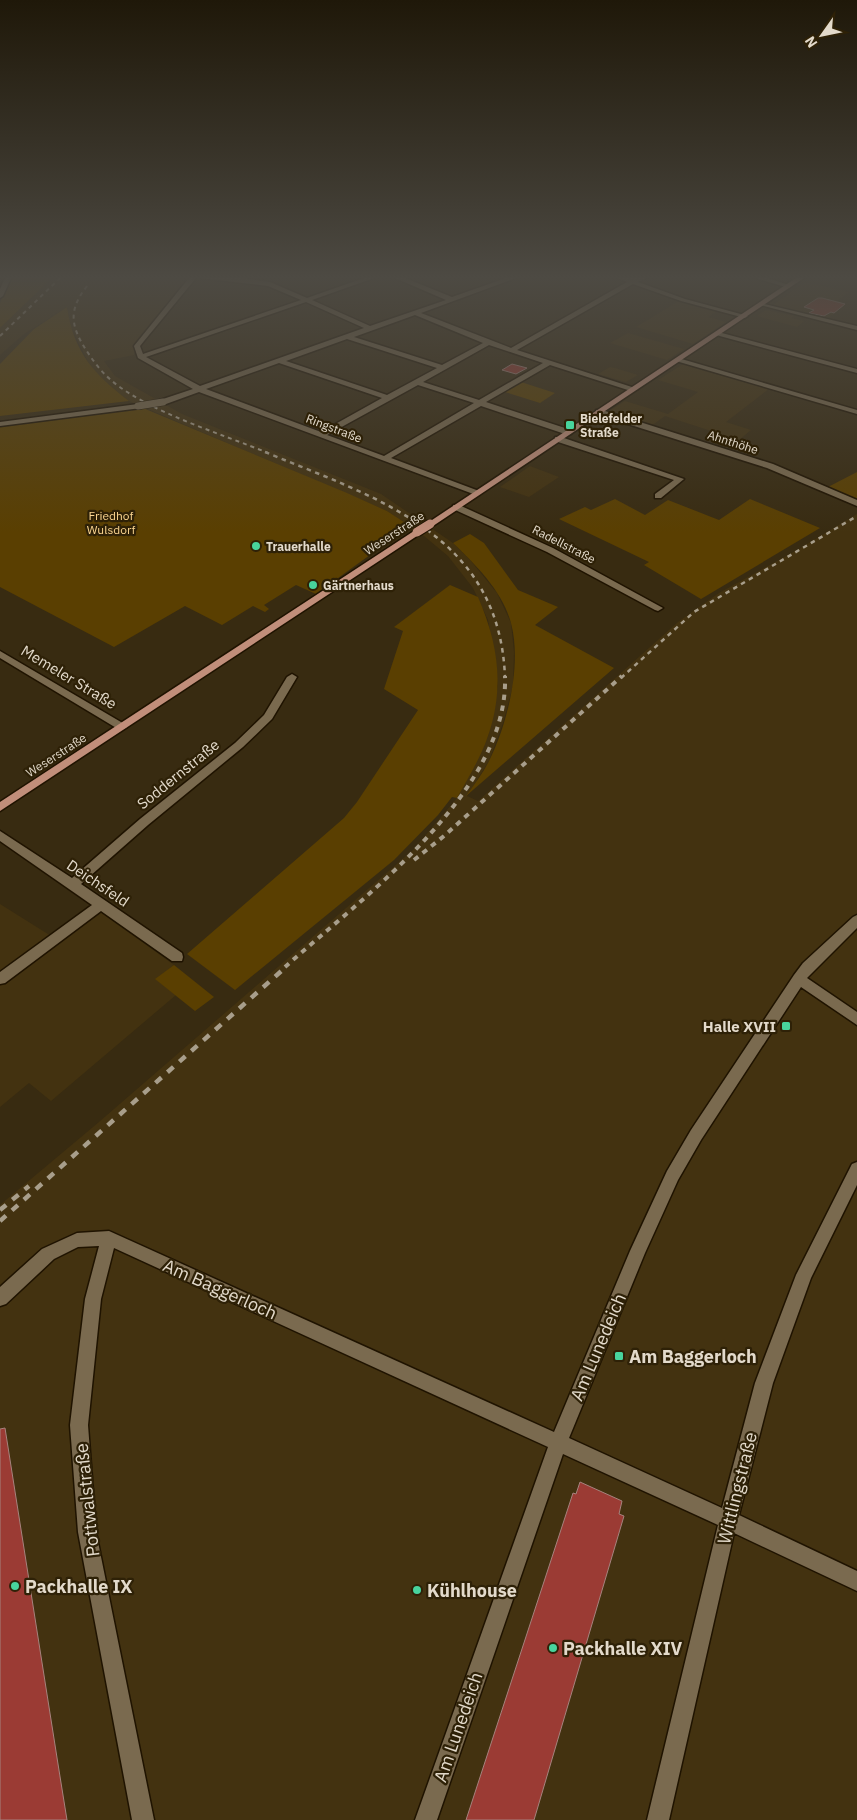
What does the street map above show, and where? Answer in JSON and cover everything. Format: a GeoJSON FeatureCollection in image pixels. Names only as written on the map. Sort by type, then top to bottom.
{"type":"FeatureCollection","features":[{"type":"Feature","properties":{"kind":"main road","name":"Weserstraße"},"geometry":{"type":"LineString","coordinates":[[0,807],[674,363]]}},
{"type":"Feature","properties":{"kind":"street","name":"Ringstraße"},"geometry":{"type":"LineString","coordinates":[[151,363],[201,390],[476,494]]}},
{"type":"Feature","properties":{"kind":"street"},"geometry":{"type":"LineString","coordinates":[[0,424],[163,402],[277,363]]}},
{"type":"Feature","properties":{"kind":"street"},"geometry":{"type":"LineString","coordinates":[[283,363],[388,398]]}},
{"type":"Feature","properties":{"kind":"street"},"geometry":{"type":"LineString","coordinates":[[428,363],[444,368]]}},
{"type":"Feature","properties":{"kind":"street"},"geometry":{"type":"LineString","coordinates":[[321,435],[453,363]]}},
{"type":"Feature","properties":{"kind":"street"},"geometry":{"type":"LineString","coordinates":[[384,459],[548,363],[634,389]]}},
{"type":"Feature","properties":{"kind":"street"},"geometry":{"type":"LineString","coordinates":[[688,363],[857,412]]}},
{"type":"Feature","properties":{"kind":"street"},"geometry":{"type":"LineString","coordinates":[[827,363],[857,371]]}},
{"type":"Feature","properties":{"kind":"street"},"geometry":{"type":"LineString","coordinates":[[417,382],[568,432]]}},
{"type":"Feature","properties":{"kind":"street","name":"Ahnthöhe"},"geometry":{"type":"LineString","coordinates":[[599,412],[770,466],[857,503]]}},
{"type":"Feature","properties":{"kind":"street"},"geometry":{"type":"LineString","coordinates":[[558,439],[680,479],[658,496]]}},
{"type":"Feature","properties":{"kind":"street","name":"Radellstraße"},"geometry":{"type":"LineString","coordinates":[[456,507],[550,550],[658,608]]}},
{"type":"Feature","properties":{"kind":"street","name":"Memeler Straße"},"geometry":{"type":"LineString","coordinates":[[0,654],[122,726]]}},
{"type":"Feature","properties":{"kind":"street","name":"Soddernstraße"},"geometry":{"type":"LineString","coordinates":[[72,885],[144,822],[238,745],[268,717],[292,677]]}},
{"type":"Feature","properties":{"kind":"street","name":"Deichsfeld"},"geometry":{"type":"LineString","coordinates":[[0,835],[177,957]]}},
{"type":"Feature","properties":{"kind":"street"},"geometry":{"type":"LineString","coordinates":[[0,978],[102,904]]}},
{"type":"Feature","properties":{"kind":"street","name":"Am Lunedeich"},"geometry":{"type":"LineString","coordinates":[[426,1820],[558,1442],[638,1250],[672,1176],[696,1134],[798,979],[857,920]]}},
{"type":"Feature","properties":{"kind":"street"},"geometry":{"type":"LineString","coordinates":[[798,979],[857,1019]]}},
{"type":"Feature","properties":{"kind":"street","name":"Wittlingstraße"},"geometry":{"type":"LineString","coordinates":[[658,1820],[728,1520],[764,1383],[804,1275],[857,1169]]}},
{"type":"Feature","properties":{"kind":"street","name":"Am Baggerloch"},"geometry":{"type":"LineString","coordinates":[[0,1298],[48,1254],[77,1240],[109,1238],[558,1442],[857,1581]]}},
{"type":"Feature","properties":{"kind":"street","name":"Pottwalstraße"},"geometry":{"type":"LineString","coordinates":[[109,1238],[93,1299],[79,1425],[87,1532],[143,1820]]}},
{"type":"Feature","properties":{"kind":"shaded area"},"geometry":{"type":"Polygon","coordinates":[[[89,363],[105,363],[115,376],[182,414],[381,494],[453,543],[471,561],[497,593],[511,623],[514,652],[513,686],[503,723],[489,761],[467,796],[478,801],[678,622],[719,593],[799,549],[857,514],[857,1820],[0,1820],[0,1205],[99,1122],[413,850],[457,798],[488,736],[498,686],[488,620],[473,588],[448,556],[424,536],[387,511],[129,401],[102,380],[89,363]]]}},
{"type":"Feature","properties":{"kind":"shaded area"},"geometry":{"type":"Polygon","coordinates":[[[685,363],[695,363],[774,385],[726,422],[751,430],[739,440],[665,416],[651,426],[608,412],[625,401],[668,414],[698,392],[658,380],[685,363]]]}},
{"type":"Feature","properties":{"kind":"shaded area"},"geometry":{"type":"Polygon","coordinates":[[[610,367],[638,375],[626,382],[598,374],[610,367]]]}},
{"type":"Feature","properties":{"kind":"shaded area"},"geometry":{"type":"Polygon","coordinates":[[[530,466],[559,477],[529,497],[500,487],[530,466]]]}},
{"type":"Feature","properties":{"kind":"shaded area"},"geometry":{"type":"Polygon","coordinates":[[[0,904],[59,941],[98,910],[174,965],[156,979],[176,995],[51,1101],[29,1083],[0,1107],[0,904]]]}},
{"type":"Feature","properties":{"kind":"green space"},"geometry":{"type":"Polygon","coordinates":[[[89,363],[96,372],[129,401],[0,416],[0,364],[89,363]]]}},
{"type":"Feature","properties":{"kind":"green space"},"geometry":{"type":"Polygon","coordinates":[[[521,382],[555,393],[540,403],[505,392],[521,382]]]}},
{"type":"Feature","properties":{"kind":"green space","name":"Friedhof Wulsdorf"},"geometry":{"type":"Polygon","coordinates":[[[143,408],[347,493],[387,511],[410,526],[316,594],[296,585],[264,605],[269,609],[265,612],[253,606],[222,625],[185,606],[114,647],[0,587],[0,427],[143,408]]]}},
{"type":"Feature","properties":{"kind":"green space"},"geometry":{"type":"Polygon","coordinates":[[[857,472],[857,501],[828,487],[857,472]]]}},
{"type":"Feature","properties":{"kind":"green space"},"geometry":{"type":"Polygon","coordinates":[[[615,499],[645,515],[668,500],[719,520],[750,499],[820,528],[701,599],[644,565],[649,562],[559,519],[585,507],[591,510],[615,499]]]}},
{"type":"Feature","properties":{"kind":"green space"},"geometry":{"type":"Polygon","coordinates":[[[470,534],[484,543],[518,590],[558,607],[535,625],[614,668],[466,796],[487,765],[502,729],[511,693],[515,657],[511,623],[502,601],[488,580],[453,543],[470,534]]]}},
{"type":"Feature","properties":{"kind":"green space"},"geometry":{"type":"Polygon","coordinates":[[[450,585],[478,597],[490,631],[497,665],[498,683],[493,718],[485,744],[474,767],[457,798],[452,797],[438,815],[394,860],[235,990],[187,954],[344,818],[357,802],[418,710],[384,689],[403,631],[394,627],[450,585]]]}},
{"type":"Feature","properties":{"kind":"green space"},"geometry":{"type":"Polygon","coordinates":[[[174,965],[214,997],[195,1011],[155,979],[174,965]]]}},
{"type":"Feature","properties":{"kind":"building"},"geometry":{"type":"Polygon","coordinates":[[[512,364],[527,368],[516,374],[502,370],[512,364]]]}},
{"type":"Feature","properties":{"kind":"building","name":"Packhalle IX"},"geometry":{"type":"Polygon","coordinates":[[[5,1428],[67,1820],[0,1820],[0,1429],[5,1428]]]}},
{"type":"Feature","properties":{"kind":"building","name":"Packhalle XIV"},"geometry":{"type":"Polygon","coordinates":[[[580,1482],[622,1501],[619,1514],[624,1516],[534,1820],[466,1820],[573,1493],[576,1494],[580,1482]]]}},
{"type":"Feature","properties":{"kind":"railway"},"geometry":{"type":"LineString","coordinates":[[95,363],[112,381],[146,403],[268,453]]}},
{"type":"Feature","properties":{"kind":"railway"},"geometry":{"type":"LineString","coordinates":[[265,452],[349,486],[388,506],[425,528],[456,555],[481,588],[498,629],[505,677]]}},
{"type":"Feature","properties":{"kind":"railway"},"geometry":{"type":"LineString","coordinates":[[621,678],[694,612],[857,516]]}},
{"type":"Feature","properties":{"kind":"railway"},"geometry":{"type":"LineString","coordinates":[[414,860],[444,836],[622,676]]}},
{"type":"Feature","properties":{"kind":"railway"},"geometry":{"type":"LineString","coordinates":[[285,967],[390,875],[426,839],[458,801],[483,761],[500,719],[505,677]]}},
{"type":"Feature","properties":{"kind":"railway"},"geometry":{"type":"LineString","coordinates":[[0,1221],[287,966]]}},
{"type":"Feature","properties":{"kind":"railway"},"geometry":{"type":"LineString","coordinates":[[0,1210],[29,1186]]}},
{"type":"Feature","properties":{"kind":"place","name":"Bielefelder Straße"},"geometry":{"type":"Point","coordinates":[570,425]}},
{"type":"Feature","properties":{"kind":"place","name":"Trauerhalle"},"geometry":{"type":"Point","coordinates":[256,546]}},
{"type":"Feature","properties":{"kind":"place","name":"Gärtnerhaus"},"geometry":{"type":"Point","coordinates":[313,585]}},
{"type":"Feature","properties":{"kind":"place","name":"Halle XVII"},"geometry":{"type":"Point","coordinates":[786,1026]}},
{"type":"Feature","properties":{"kind":"place","name":"Am Baggerloch"},"geometry":{"type":"Point","coordinates":[619,1356]}},
{"type":"Feature","properties":{"kind":"place","name":"Packhalle IX"},"geometry":{"type":"Point","coordinates":[15,1586]}},
{"type":"Feature","properties":{"kind":"place","name":"Kühlhouse"},"geometry":{"type":"Point","coordinates":[417,1590]}},
{"type":"Feature","properties":{"kind":"place","name":"Packhalle XIV"},"geometry":{"type":"Point","coordinates":[553,1648]}}]}
